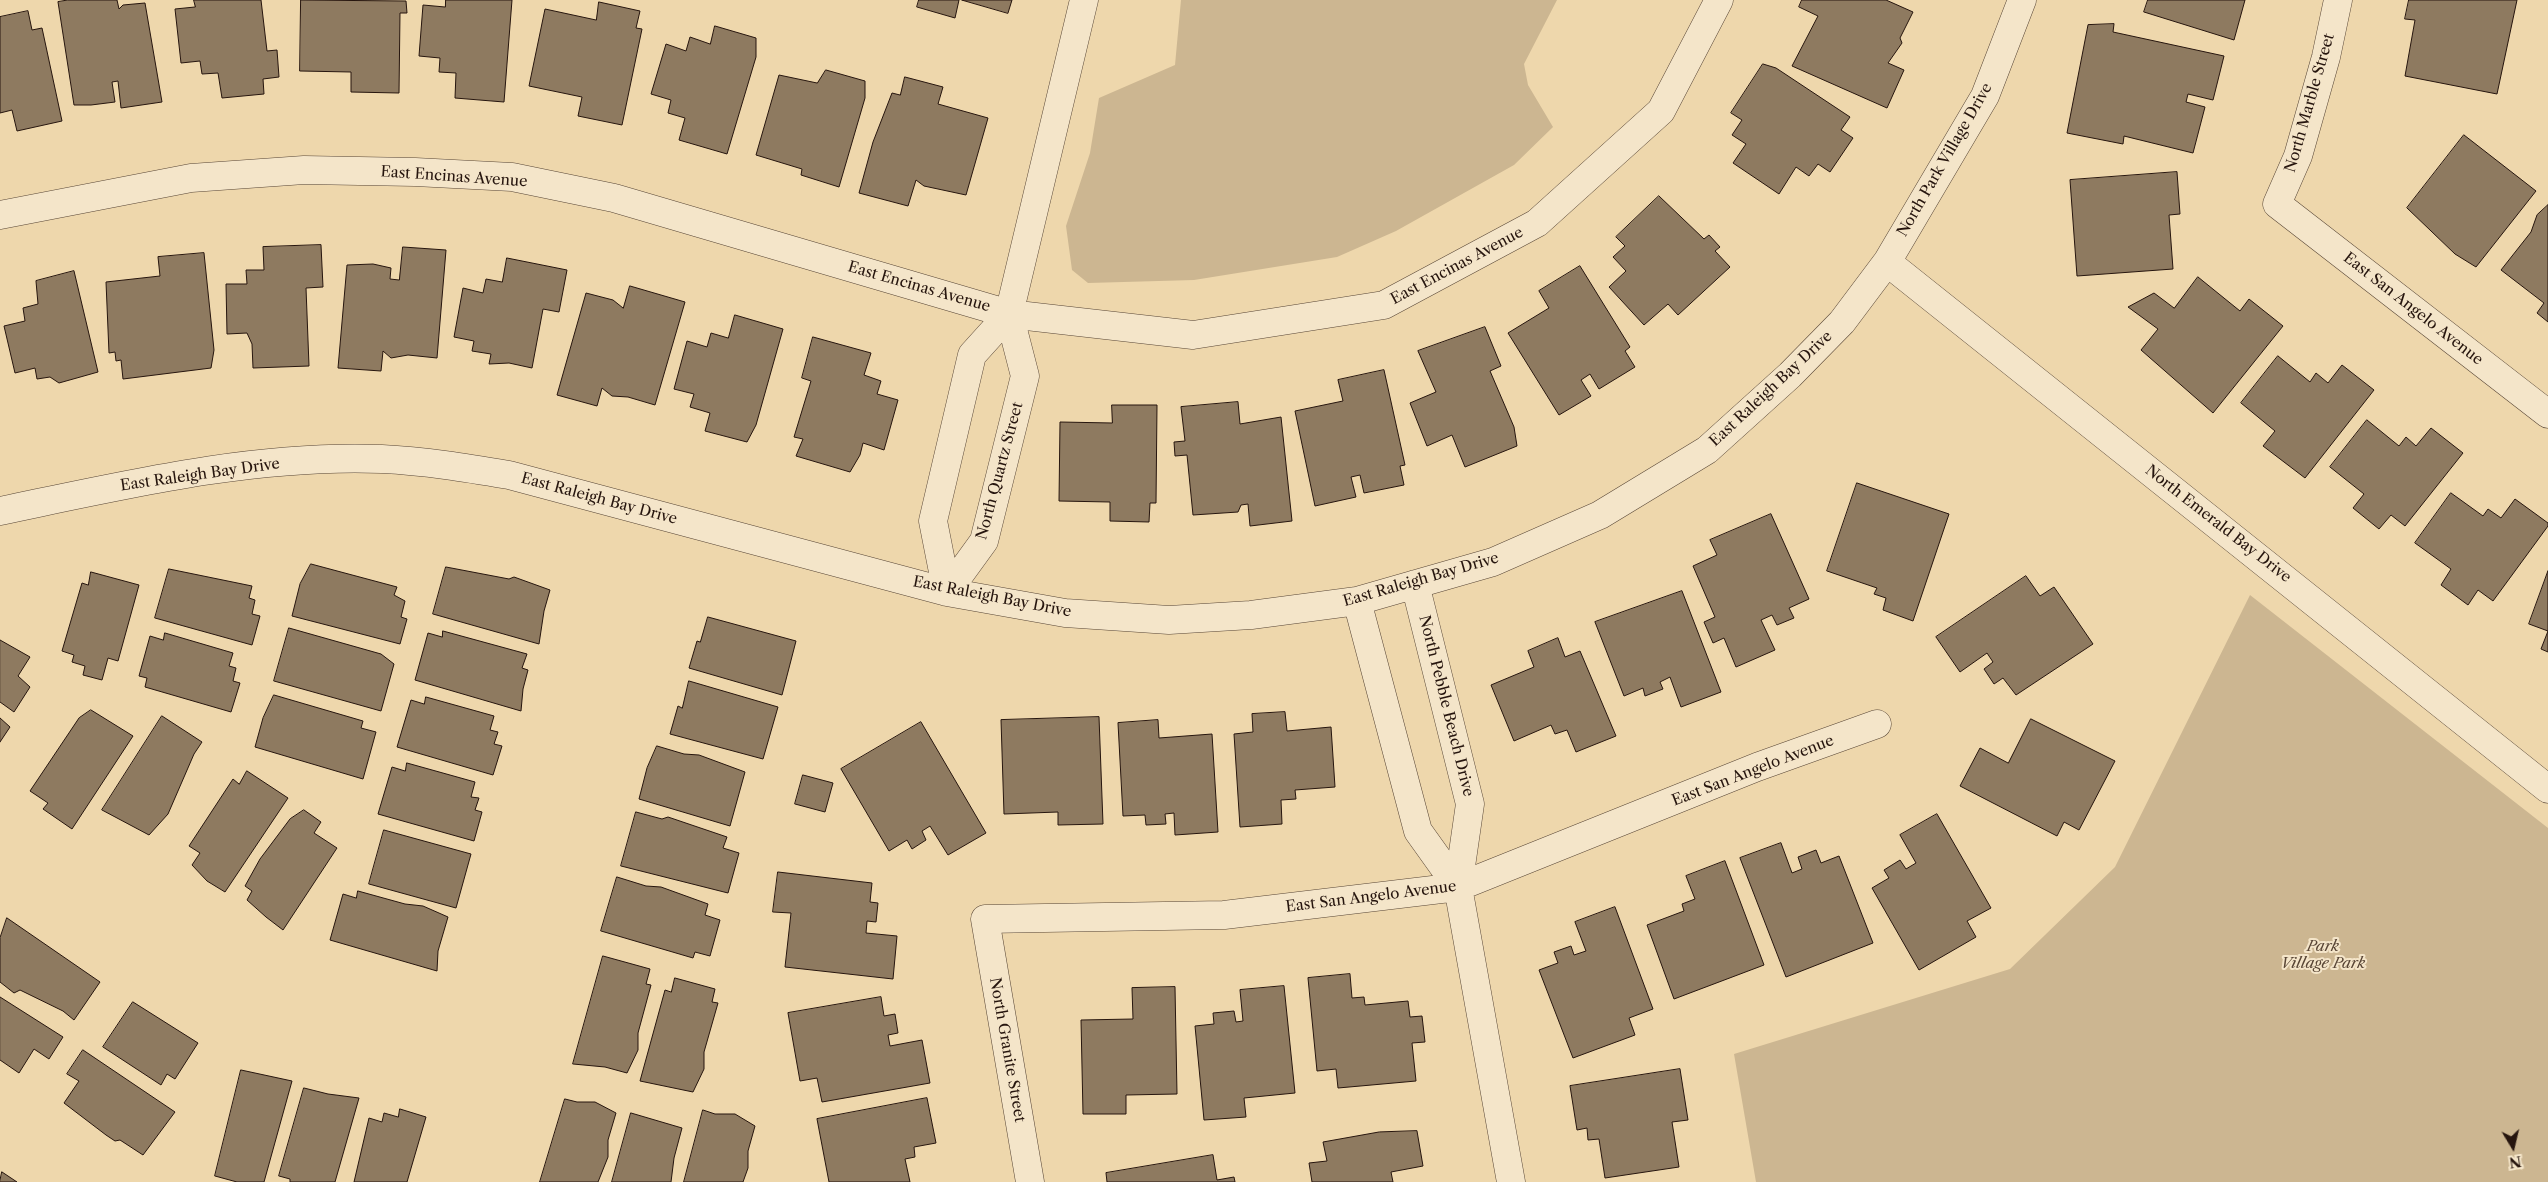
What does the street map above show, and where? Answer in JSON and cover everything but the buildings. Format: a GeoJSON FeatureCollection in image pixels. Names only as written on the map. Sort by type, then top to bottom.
{"type":"FeatureCollection","features":[{"type":"Feature","properties":{"kind":"street","name":"North Quartz Street"},"geometry":{"type":"LineString","coordinates":[[948,592],[984,541],[1025,376],[1009,314],[1084,0]]}},
{"type":"Feature","properties":{"kind":"street","name":"East Encinas Avenue"},"geometry":{"type":"LineString","coordinates":[[0,215],[191,178],[304,170],[414,172],[512,177],[614,198],[1009,314],[1193,336],[1384,305],[1537,223],[1661,111],[1719,0]]}},
{"type":"Feature","properties":{"kind":"street","name":"North Park Village Drive"},"geometry":{"type":"LineString","coordinates":[[1887,262],[1985,96],[2022,0]]}},
{"type":"Feature","properties":{"kind":"street","name":"North Marble Street"},"geometry":{"type":"LineString","coordinates":[[2277,204],[2298,156],[2326,57],[2338,0]]}},
{"type":"Feature","properties":{"kind":"street","name":"East San Angelo Avenue"},"geometry":{"type":"LineString","coordinates":[[2277,204],[2548,414]]}},
{"type":"Feature","properties":{"kind":"street","name":"East Raleigh Bay Drive"},"geometry":{"type":"LineString","coordinates":[[0,511],[130,484],[262,465],[328,460],[381,459],[433,463],[509,475],[948,592],[1065,613],[1170,620],[1251,615],[1357,601],[1494,562],[1600,515],[1708,450],[1790,375],[1842,322],[1887,262]]}},
{"type":"Feature","properties":{"kind":"street","name":"North Emerald Bay Drive"},"geometry":{"type":"LineString","coordinates":[[1887,262],[2548,789]]}},
{"type":"Feature","properties":{"kind":"street","name":"North Quartz Street"},"geometry":{"type":"LineString","coordinates":[[948,592],[933,521],[972,355],[1009,314]]}},
{"type":"Feature","properties":{"kind":"street","name":"North Pebble Beach Drive"},"geometry":{"type":"LineString","coordinates":[[1415,584],[1470,804],[1458,888],[1511,1182]]}},
{"type":"Feature","properties":{"kind":"street","name":"North Pebble Beach Drive"},"geometry":{"type":"LineString","coordinates":[[1357,601],[1418,831],[1458,888]]}},
{"type":"Feature","properties":{"kind":"street","name":"East San Angelo Avenue"},"geometry":{"type":"LineString","coordinates":[[984,919],[1224,915],[1458,888],[1757,767],[1877,724]]}},
{"type":"Feature","properties":{"kind":"street","name":"North Granite Street"},"geometry":{"type":"LineString","coordinates":[[984,919],[1030,1182]]}},
{"type":"Feature","properties":{"kind":"green space"},"geometry":{"type":"Polygon","coordinates":[[[1181,0],[1557,0],[1524,64],[1528,85],[1553,127],[1514,165],[1396,231],[1337,257],[1194,280],[1088,283],[1072,270],[1066,226],[1090,153],[1099,98],[1175,65],[1181,0]]]}},
{"type":"Feature","properties":{"kind":"green space","name":"Park Village Park"},"geometry":{"type":"Polygon","coordinates":[[[2250,595],[2548,828],[2548,1182],[1756,1182],[1734,1054],[2010,969],[2115,867],[2250,595]]]}}]}
